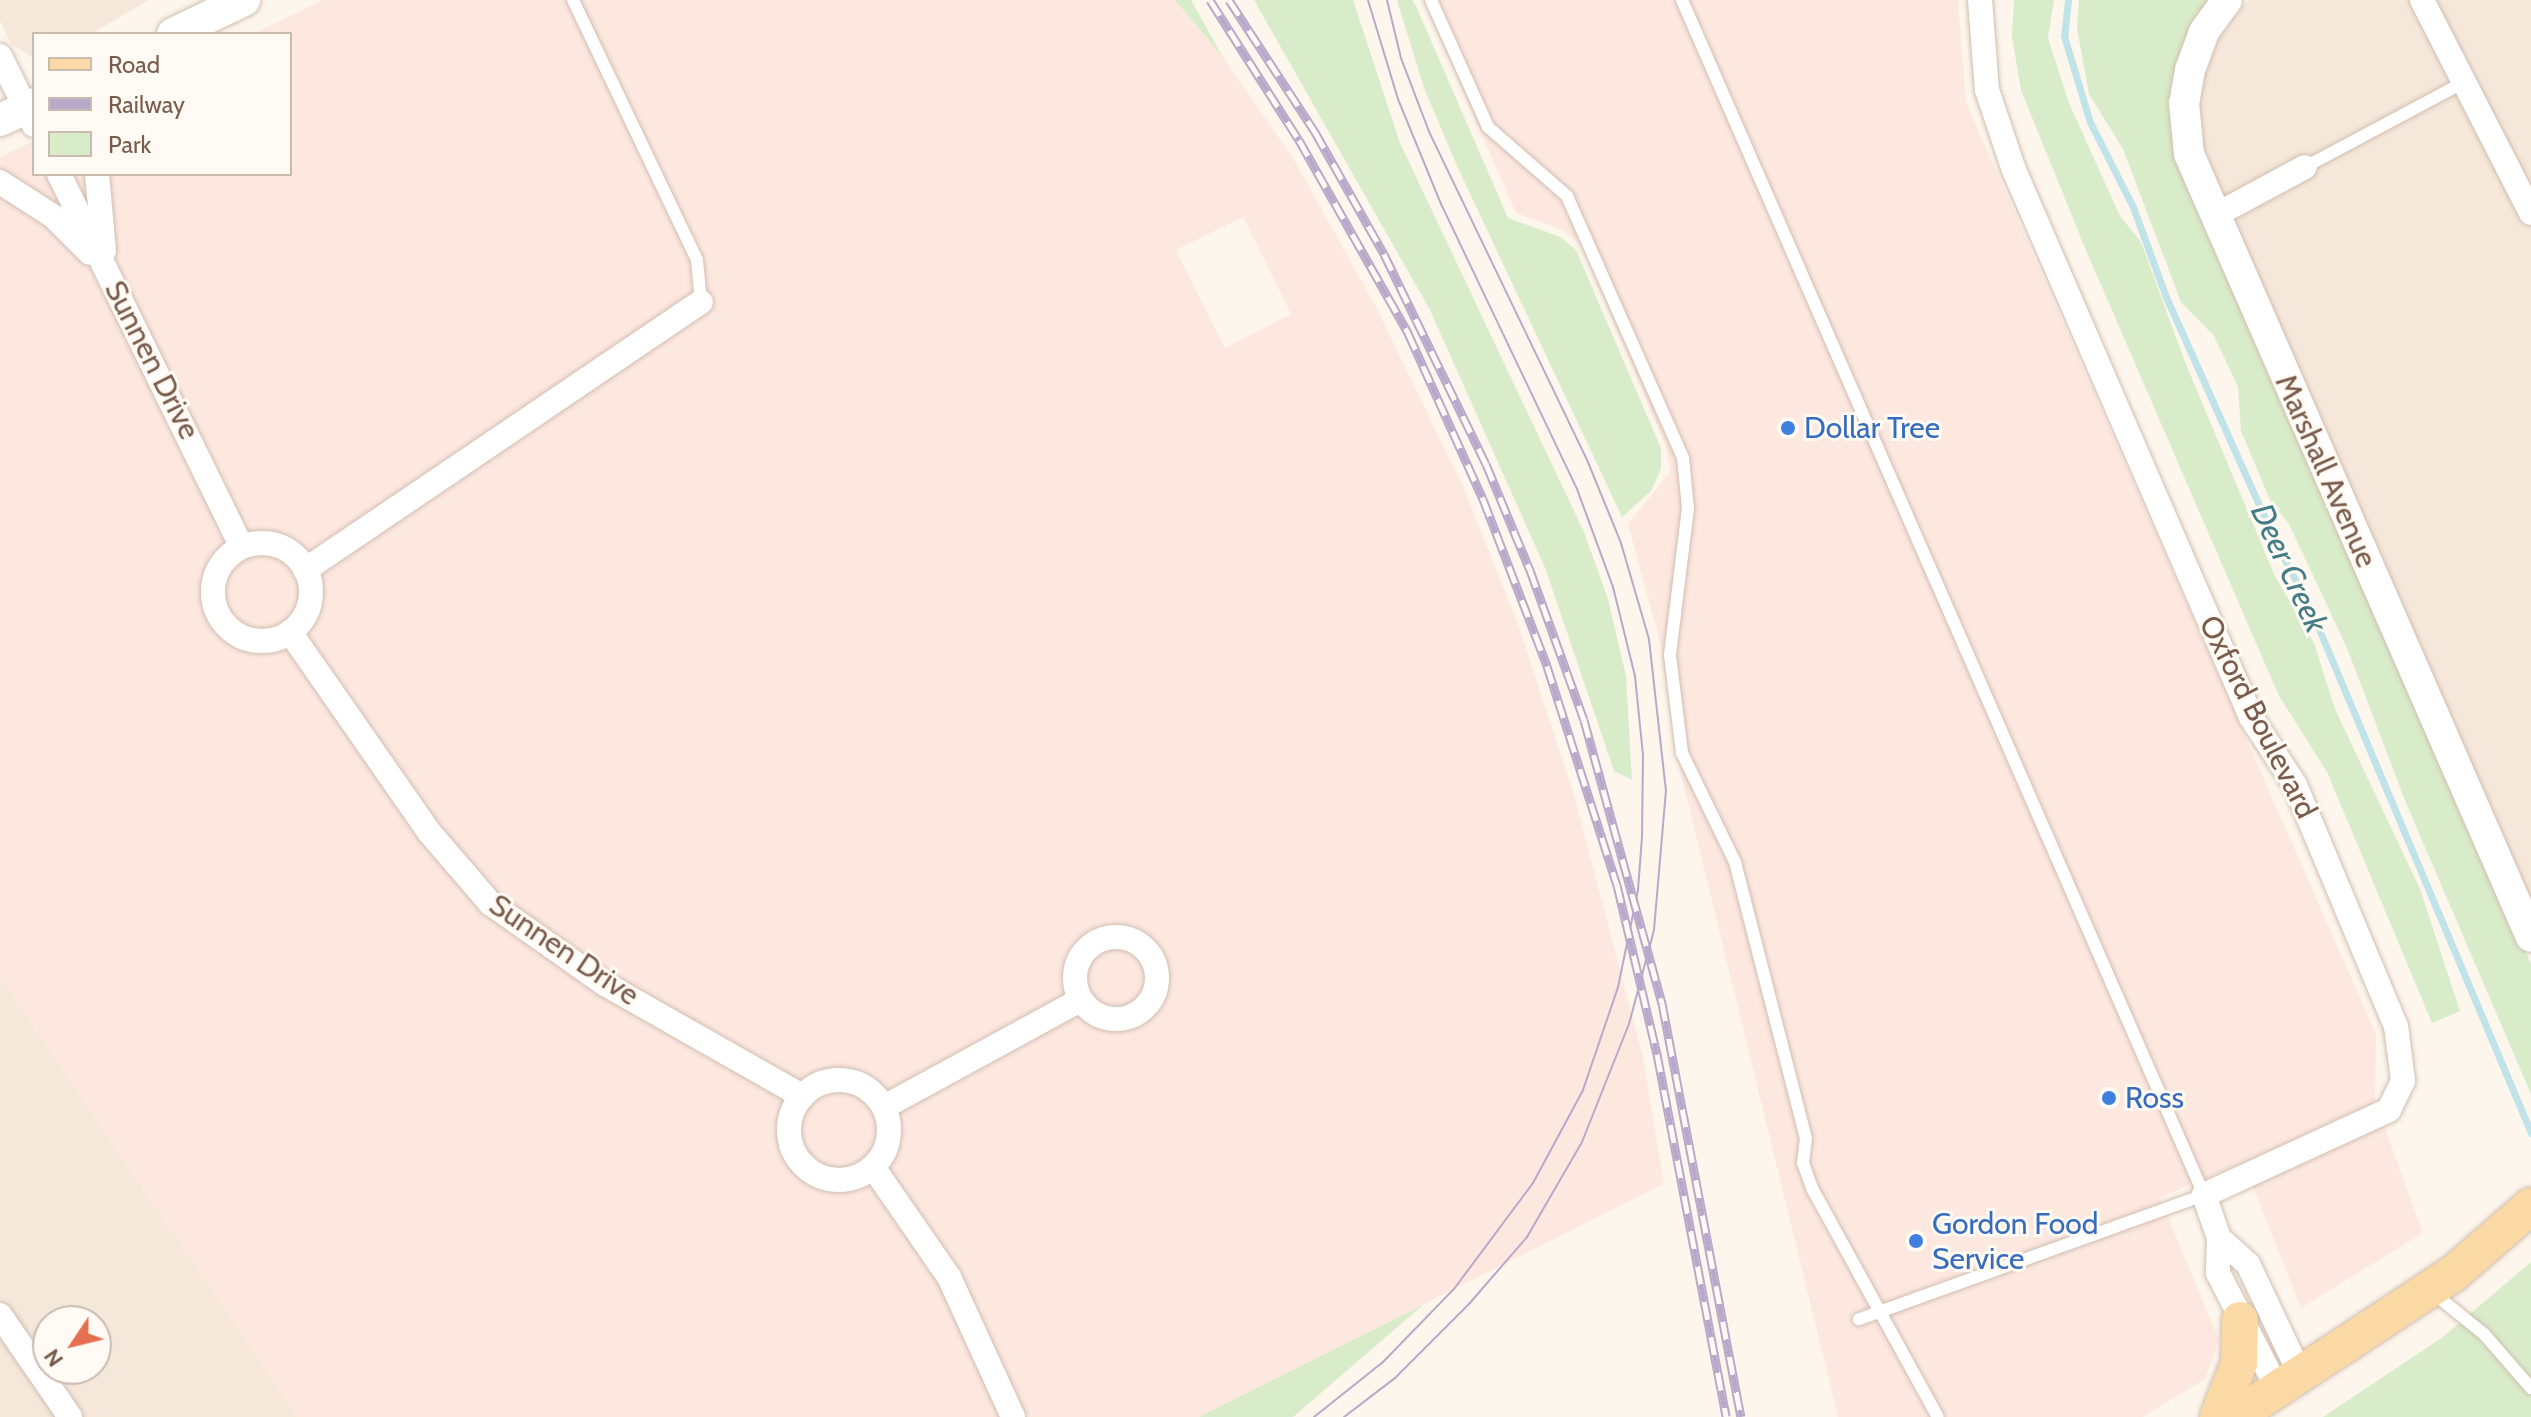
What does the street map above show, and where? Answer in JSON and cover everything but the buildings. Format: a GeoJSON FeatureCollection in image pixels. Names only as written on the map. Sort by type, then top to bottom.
{"type":"FeatureCollection","features":[{"type":"Feature","properties":{"kind":"main road"},"geometry":{"type":"LineString","coordinates":[[190,20],[244,0]]}},
{"type":"Feature","properties":{"kind":"main road"},"geometry":{"type":"LineString","coordinates":[[2235,1417],[2442,1282],[2531,1206]]}},
{"type":"Feature","properties":{"kind":"main road"},"geometry":{"type":"LineString","coordinates":[[2218,1417],[2239,1363],[2240,1320]]}},
{"type":"Feature","properties":{"kind":"street","name":"Oxford Boulevard"},"geometry":{"type":"LineString","coordinates":[[1980,0],[1987,90],[2017,178],[2245,705],[2295,785],[2396,1026],[2403,1081],[2389,1110],[2204,1195]]}},
{"type":"Feature","properties":{"kind":"street","name":"Marshall Avenue"},"geometry":{"type":"LineString","coordinates":[[2227,0],[2197,49],[2184,103],[2189,154],[2531,937]]}},
{"type":"Feature","properties":{"kind":"street"},"geometry":{"type":"LineString","coordinates":[[2422,0],[2531,213]]}},
{"type":"Feature","properties":{"kind":"street"},"geometry":{"type":"LineString","coordinates":[[0,56],[23,114]]}},
{"type":"Feature","properties":{"kind":"street"},"geometry":{"type":"LineString","coordinates":[[2214,216],[2305,167]]}},
{"type":"Feature","properties":{"kind":"street","name":"Sunnen Drive"},"geometry":{"type":"LineString","coordinates":[[60,176],[242,547]]}},
{"type":"Feature","properties":{"kind":"street"},"geometry":{"type":"LineString","coordinates":[[97,176],[106,269]]}},
{"type":"Feature","properties":{"kind":"street"},"geometry":{"type":"LineString","coordinates":[[0,182],[53,216],[106,269]]}},
{"type":"Feature","properties":{"kind":"street"},"geometry":{"type":"LineString","coordinates":[[305,570],[701,302]]}},
{"type":"Feature","properties":{"kind":"street"},"geometry":{"type":"LineString","coordinates":[[263,543],[283,548],[305,570],[309,604],[290,632],[271,640],[250,639],[232,630],[218,613],[213,592],[218,570],[242,547],[263,543]]}},
{"type":"Feature","properties":{"kind":"street","name":"Sunnen Drive"},"geometry":{"type":"LineString","coordinates":[[290,632],[429,832],[490,903],[605,984],[802,1096]]}},
{"type":"Feature","properties":{"kind":"street"},"geometry":{"type":"LineString","coordinates":[[884,1107],[1080,1000]]}},
{"type":"Feature","properties":{"kind":"street"},"geometry":{"type":"LineString","coordinates":[[845,1080],[868,1089],[884,1107],[887,1143],[873,1167],[853,1178],[830,1180],[800,1162],[788,1130],[802,1096],[821,1083],[845,1080]]}},
{"type":"Feature","properties":{"kind":"street"},"geometry":{"type":"LineString","coordinates":[[873,1167],[949,1277],[1013,1417]]}},
{"type":"Feature","properties":{"kind":"street"},"geometry":{"type":"LineString","coordinates":[[2204,1195],[2219,1238],[2218,1273],[2240,1320],[2288,1381]]}},
{"type":"Feature","properties":{"kind":"street"},"geometry":{"type":"LineString","coordinates":[[2219,1238],[2248,1264],[2288,1381]]}},
{"type":"Feature","properties":{"kind":"street"},"geometry":{"type":"LineString","coordinates":[[0,1315],[70,1417]]}},
{"type":"Feature","properties":{"kind":"lane"},"geometry":{"type":"LineString","coordinates":[[573,0],[697,260],[701,302]]}},
{"type":"Feature","properties":{"kind":"lane"},"geometry":{"type":"LineString","coordinates":[[1431,0],[1488,127],[1567,196],[1683,458],[1688,508],[1670,655],[1682,753],[1735,862],[1806,1138],[1803,1163],[1938,1417]]}},
{"type":"Feature","properties":{"kind":"lane"},"geometry":{"type":"LineString","coordinates":[[1682,0],[2204,1195],[1859,1319]]}},
{"type":"Feature","properties":{"kind":"lane"},"geometry":{"type":"LineString","coordinates":[[2305,167],[2464,82]]}},
{"type":"Feature","properties":{"kind":"lane"},"geometry":{"type":"LineString","coordinates":[[2442,1282],[2531,1388]]}},
{"type":"Feature","properties":{"kind":"shaded area"},"geometry":{"type":"Polygon","coordinates":[[[0,0],[149,0],[94,32],[32,32],[32,57],[11,44],[0,21],[0,0]]]}},
{"type":"Feature","properties":{"kind":"shaded area"},"geometry":{"type":"Polygon","coordinates":[[[323,0],[1175,0],[1223,57],[1293,158],[1375,305],[1462,484],[1518,624],[1574,795],[1643,1057],[1664,1184],[1199,1417],[298,1417],[0,977],[0,157],[32,142],[32,176],[292,176],[292,32],[257,32],[323,0]],[[1243,217],[1176,250],[1225,348],[1291,314],[1243,217]]]}},
{"type":"Feature","properties":{"kind":"shaded area"},"geometry":{"type":"Polygon","coordinates":[[[1423,0],[1958,0],[1966,102],[2376,1034],[2375,1101],[2423,1233],[2301,1308],[2243,1162],[2160,1198],[2219,1340],[2205,1379],[2143,1417],[1838,1417],[1678,762],[1661,646],[1628,524],[1670,472],[1666,446],[1581,245],[1563,230],[1516,213],[1423,0]]]}},
{"type":"Feature","properties":{"kind":"shaded area"},"geometry":{"type":"Polygon","coordinates":[[[2248,0],[2531,0],[2531,907],[2203,150],[2198,98],[2203,69],[2215,41],[2248,0]]]}},
{"type":"Feature","properties":{"kind":"shaded area"},"geometry":{"type":"Polygon","coordinates":[[[0,977],[298,1417],[0,1417],[0,977]]]}},
{"type":"Feature","properties":{"kind":"green space"},"geometry":{"type":"Polygon","coordinates":[[[1175,0],[1191,0],[1223,57],[1175,0]]]}},
{"type":"Feature","properties":{"kind":"green space"},"geometry":{"type":"Polygon","coordinates":[[[1254,0],[1353,0],[1400,143],[1584,532],[1608,599],[1626,676],[1632,780],[1614,771],[1546,570],[1430,310],[1254,0]]]}},
{"type":"Feature","properties":{"kind":"green space"},"geometry":{"type":"Polygon","coordinates":[[[1397,0],[1412,0],[1416,6],[1508,218],[1560,237],[1576,250],[1661,448],[1661,469],[1651,491],[1622,517],[1457,166],[1424,88],[1397,0]]]}},
{"type":"Feature","properties":{"kind":"green space"},"geometry":{"type":"Polygon","coordinates":[[[2014,0],[2054,0],[2048,38],[2069,103],[2120,216],[2141,242],[2185,362],[2275,576],[2314,643],[2335,709],[2420,889],[2460,1011],[2432,1023],[2327,772],[2279,696],[2085,248],[2021,90],[2012,37],[2014,0]]]}},
{"type":"Feature","properties":{"kind":"green space"},"geometry":{"type":"Polygon","coordinates":[[[2079,0],[2213,0],[2189,28],[2176,64],[2170,115],[2180,172],[2531,964],[2531,1094],[2406,803],[2347,648],[2289,524],[2270,500],[2241,431],[2238,387],[2214,336],[2181,302],[2123,149],[2089,94],[2077,28],[2079,0]]]}},
{"type":"Feature","properties":{"kind":"green space"},"geometry":{"type":"Polygon","coordinates":[[[2531,1262],[2531,1417],[2323,1417],[2443,1337],[2531,1262]]]}},
{"type":"Feature","properties":{"kind":"green space"},"geometry":{"type":"Polygon","coordinates":[[[1423,1305],[1293,1417],[1199,1417],[1423,1305]]]}},
{"type":"Feature","properties":{"kind":"waterway","name":"Deer Creek"},"geometry":{"type":"LineString","coordinates":[[2068,0],[2064,36],[2090,122],[2133,207],[2166,297],[2275,541],[2310,608],[2531,1133]]}},
{"type":"Feature","properties":{"kind":"tram line"},"geometry":{"type":"LineString","coordinates":[[1314,1417],[1382,1363],[1454,1289],[1533,1183],[1583,1090],[1618,987],[1638,890],[1642,837],[1643,755],[1635,676],[1613,587],[1577,489],[1441,204],[1398,99],[1368,0]]}},
{"type":"Feature","properties":{"kind":"tram line"},"geometry":{"type":"LineString","coordinates":[[1344,1417],[1395,1378],[1469,1304],[1527,1237],[1582,1142],[1629,1024],[1654,930],[1666,791],[1649,639],[1621,543],[1588,462],[1430,134],[1401,58],[1387,0]]}},
{"type":"Feature","properties":{"kind":"railway"},"geometry":{"type":"LineString","coordinates":[[1210,0],[1299,140],[1408,333],[1483,499],[1547,666],[1617,885],[1657,1054],[1726,1417]]}},
{"type":"Feature","properties":{"kind":"railway"},"geometry":{"type":"LineString","coordinates":[[1229,0],[1315,132],[1384,254],[1486,464],[1530,570],[1584,720],[1662,1003],[1741,1417]]}},
{"type":"Feature","properties":{"kind":"place","name":"Dollar Tree"},"geometry":{"type":"Point","coordinates":[1788,428]}},
{"type":"Feature","properties":{"kind":"place","name":"Ross"},"geometry":{"type":"Point","coordinates":[2109,1098]}},
{"type":"Feature","properties":{"kind":"place","name":"Gordon Food Service"},"geometry":{"type":"Point","coordinates":[1916,1241]}}]}
